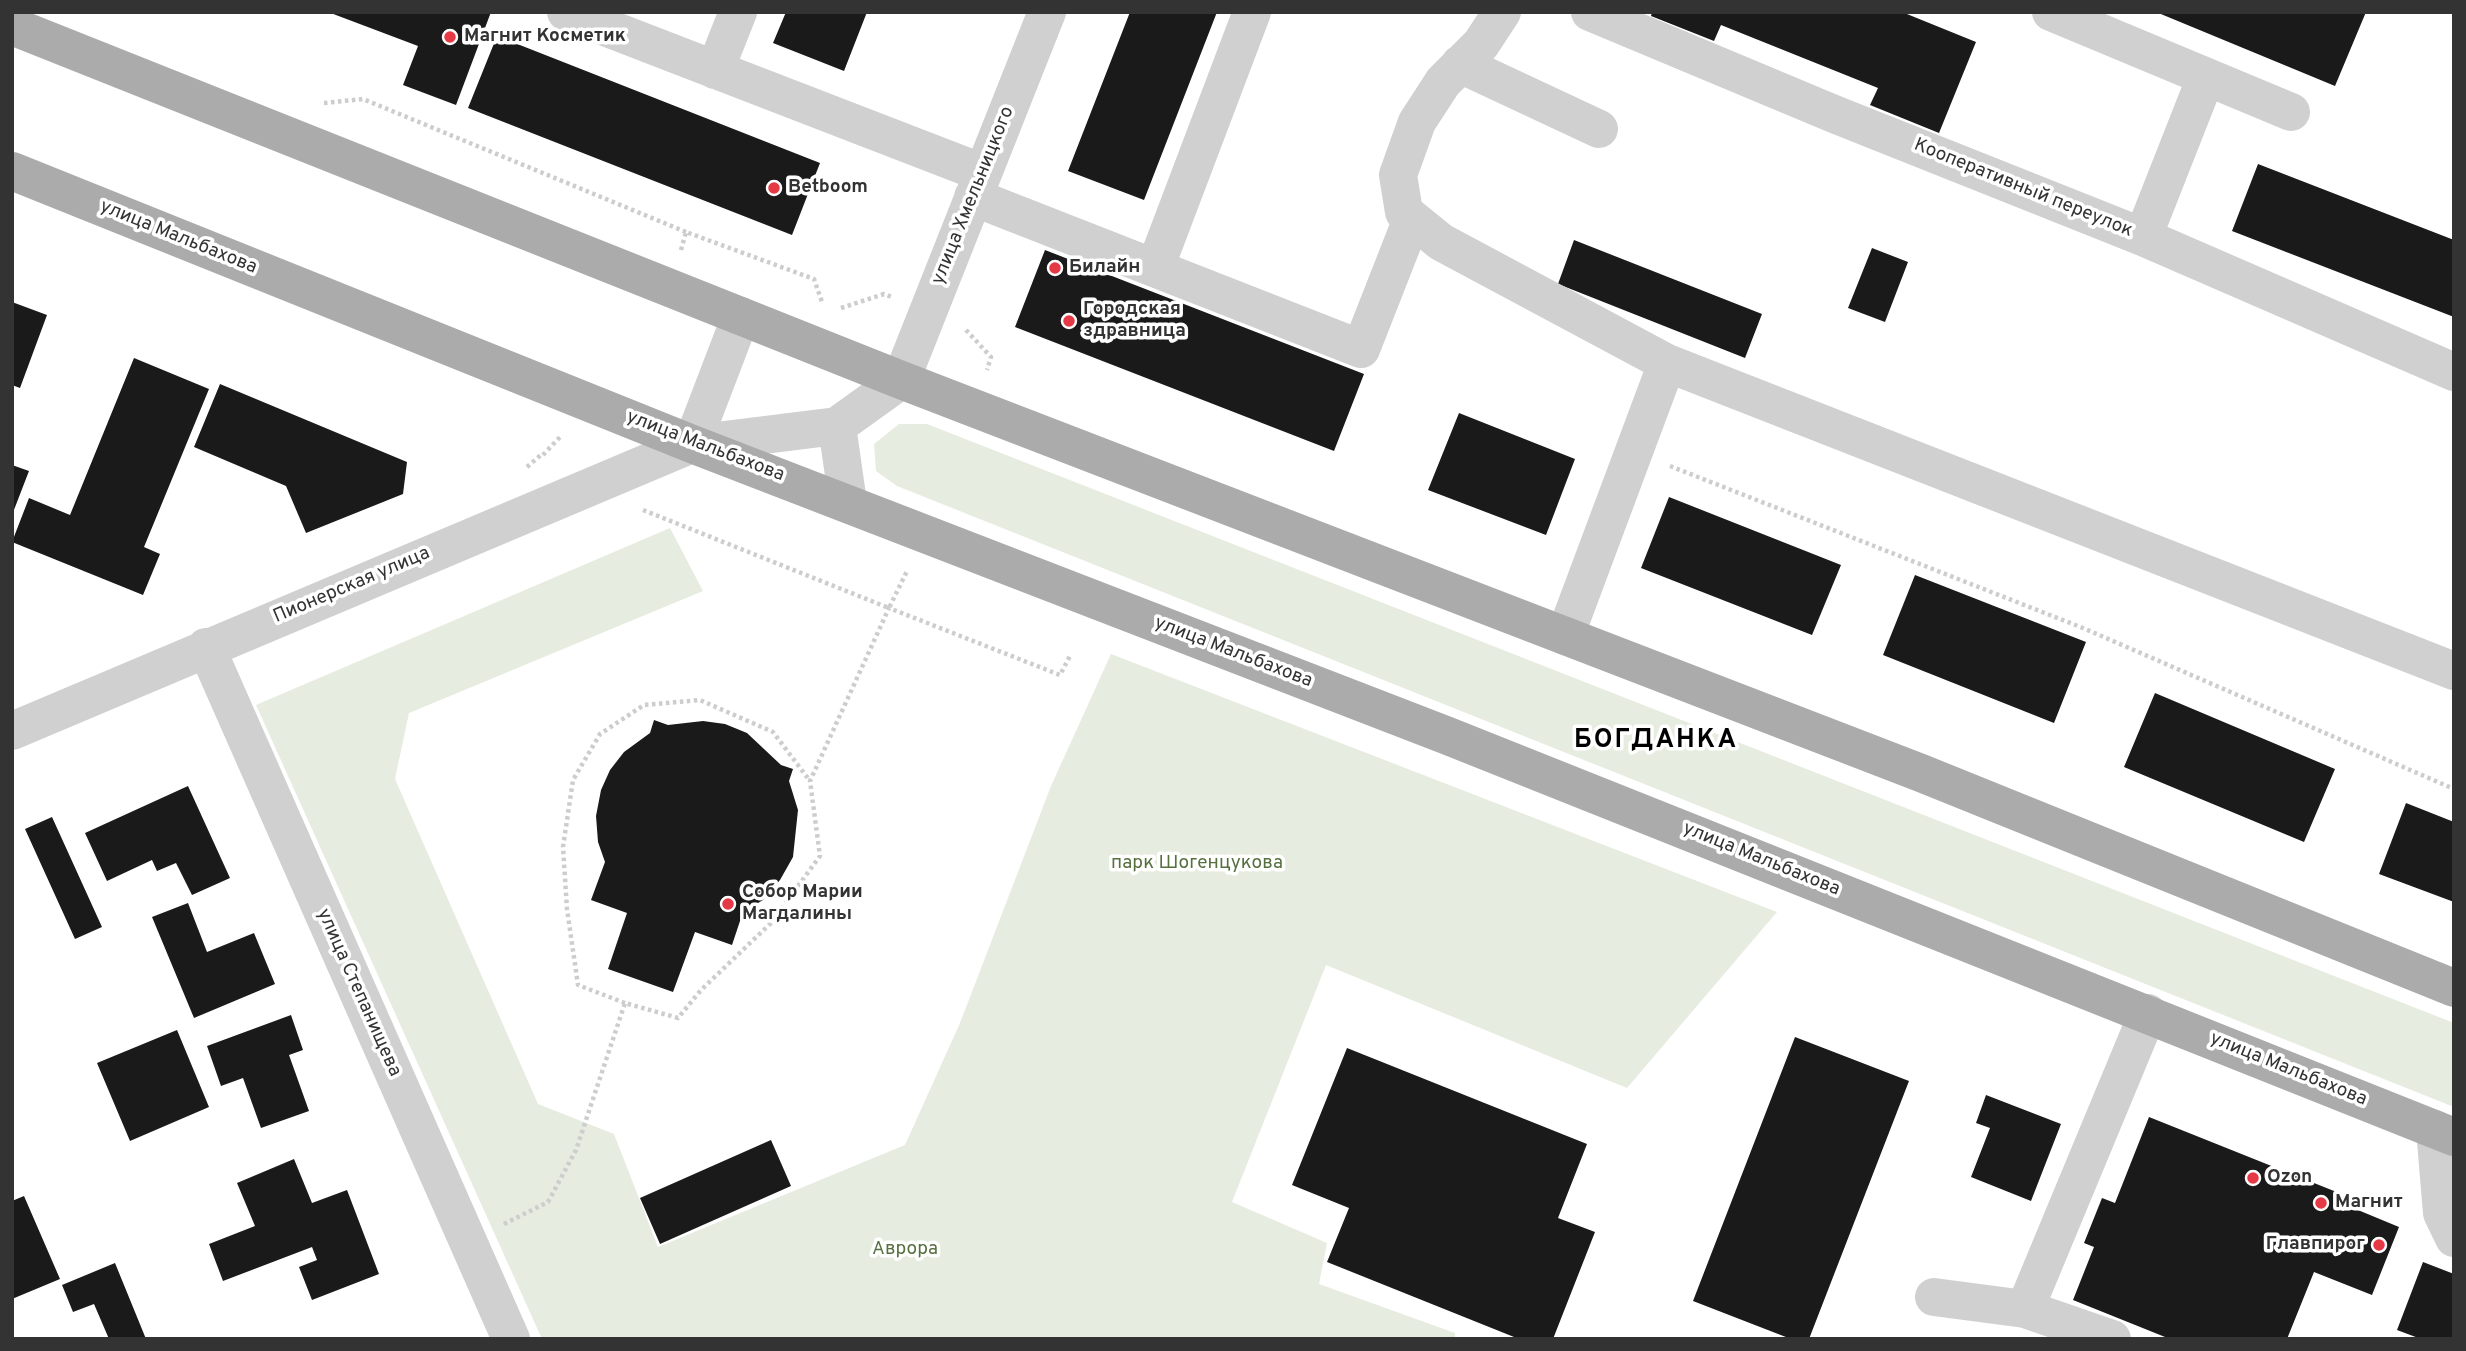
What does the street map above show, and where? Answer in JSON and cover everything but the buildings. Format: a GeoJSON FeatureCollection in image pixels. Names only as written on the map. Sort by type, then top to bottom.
{"type":"FeatureCollection","features":[{"type":"Feature","properties":{"kind":"main road"},"geometry":{"type":"LineString","coordinates":[[12,26],[901,380],[1922,773],[2454,988]]}},
{"type":"Feature","properties":{"kind":"main road","name":"улица Мальбахова"},"geometry":{"type":"LineString","coordinates":[[12,171],[692,444],[2148,1013],[2444,1133]]}},
{"type":"Feature","properties":{"kind":"street"},"geometry":{"type":"LineString","coordinates":[[566,12],[715,70],[978,185],[1155,268],[1362,349],[1412,219]]}},
{"type":"Feature","properties":{"kind":"street"},"geometry":{"type":"LineString","coordinates":[[715,70],[738,12]]}},
{"type":"Feature","properties":{"kind":"street","name":"улица Хмельницкого"},"geometry":{"type":"LineString","coordinates":[[901,380],[1047,12]]}},
{"type":"Feature","properties":{"kind":"street"},"geometry":{"type":"LineString","coordinates":[[1155,268],[1252,12]]}},
{"type":"Feature","properties":{"kind":"street"},"geometry":{"type":"LineString","coordinates":[[1502,12],[1481,44],[1443,82],[1417,122],[1398,175],[1404,212],[1441,243],[1667,363],[2454,671]]}},
{"type":"Feature","properties":{"kind":"street","name":"Кооперативный переулок"},"geometry":{"type":"LineString","coordinates":[[1590,12],[1834,114],[2143,237],[2454,372]]}},
{"type":"Feature","properties":{"kind":"street"},"geometry":{"type":"LineString","coordinates":[[2050,12],[2291,112]]}},
{"type":"Feature","properties":{"kind":"street"},"geometry":{"type":"LineString","coordinates":[[1460,64],[1599,129]]}},
{"type":"Feature","properties":{"kind":"street"},"geometry":{"type":"LineString","coordinates":[[2143,237],[2206,77]]}},
{"type":"Feature","properties":{"kind":"street"},"geometry":{"type":"LineString","coordinates":[[692,444],[741,316]]}},
{"type":"Feature","properties":{"kind":"street"},"geometry":{"type":"LineString","coordinates":[[1565,636],[1667,363]]}},
{"type":"Feature","properties":{"kind":"street"},"geometry":{"type":"LineString","coordinates":[[848,503],[837,426],[901,380]]}},
{"type":"Feature","properties":{"kind":"street","name":"Пионерская улица"},"geometry":{"type":"LineString","coordinates":[[12,731],[692,444],[837,426]]}},
{"type":"Feature","properties":{"kind":"street","name":"улица Степанищева"},"geometry":{"type":"LineString","coordinates":[[206,647],[511,1339]]}},
{"type":"Feature","properties":{"kind":"street"},"geometry":{"type":"LineString","coordinates":[[2025,1309],[2148,1013]]}},
{"type":"Feature","properties":{"kind":"street"},"geometry":{"type":"LineString","coordinates":[[2444,1133],[2442,1213],[2454,1238]]}},
{"type":"Feature","properties":{"kind":"street"},"geometry":{"type":"LineString","coordinates":[[1934,1297],[2025,1309],[2112,1339]]}},
{"type":"Feature","properties":{"kind":"path"},"geometry":{"type":"LineString","coordinates":[[323,103],[363,99],[686,232],[814,279],[821,302],[844,309],[884,294]]}},
{"type":"Feature","properties":{"kind":"path"},"geometry":{"type":"LineString","coordinates":[[679,257],[686,232]]}},
{"type":"Feature","properties":{"kind":"path"},"geometry":{"type":"LineString","coordinates":[[958,322],[991,357],[985,377]]}},
{"type":"Feature","properties":{"kind":"path"},"geometry":{"type":"LineString","coordinates":[[551,463],[542,454],[559,437],[570,438]]}},
{"type":"Feature","properties":{"kind":"path"},"geometry":{"type":"LineString","coordinates":[[1634,452],[2083,628],[2454,789]]}},
{"type":"Feature","properties":{"kind":"path"},"geometry":{"type":"LineString","coordinates":[[639,508],[1060,675],[1071,654]]}},
{"type":"Feature","properties":{"kind":"path"},"geometry":{"type":"LineString","coordinates":[[810,781],[907,570]]}},
{"type":"Feature","properties":{"kind":"path"},"geometry":{"type":"LineString","coordinates":[[701,701],[773,732],[810,781],[820,856],[771,923],[701,990],[678,1018],[625,1003],[578,985],[567,909],[563,847],[573,780],[600,734],[644,705],[701,701]]}},
{"type":"Feature","properties":{"kind":"path"},"geometry":{"type":"LineString","coordinates":[[469,1243],[548,1202],[576,1150],[625,1003]]}},
{"type":"Feature","properties":{"kind":"green space"},"geometry":{"type":"Polygon","coordinates":[[[899,424],[927,424],[2454,1023],[2454,1107],[897,486],[876,471],[874,444],[899,424]]]}},
{"type":"Feature","properties":{"kind":"green space","name":"парк Шогенцукова"},"geometry":{"type":"Polygon","coordinates":[[[670,528],[703,591],[409,713],[395,779],[538,1104],[614,1134],[658,1247],[905,1145],[960,1023],[1051,786],[1111,654],[1777,912],[1627,1088],[1326,965],[1232,1202],[1327,1243],[1319,1284],[1455,1333],[1455,1339],[542,1339],[256,705],[670,528]]]}},
{"type":"Feature","properties":{"kind":"place","name":"Магнит Косметик"},"geometry":{"type":"Point","coordinates":[450,37]}},
{"type":"Feature","properties":{"kind":"place","name":"Betboom"},"geometry":{"type":"Point","coordinates":[774,188]}},
{"type":"Feature","properties":{"kind":"place","name":"Билайн"},"geometry":{"type":"Point","coordinates":[1055,268]}},
{"type":"Feature","properties":{"kind":"place","name":"Городская здравница"},"geometry":{"type":"Point","coordinates":[1069,321]}},
{"type":"Feature","properties":{"kind":"place","name":"Собор Марии Магдалины"},"geometry":{"type":"Point","coordinates":[728,904]}},
{"type":"Feature","properties":{"kind":"place","name":"Ozon"},"geometry":{"type":"Point","coordinates":[2253,1178]}},
{"type":"Feature","properties":{"kind":"place","name":"Магнит"},"geometry":{"type":"Point","coordinates":[2321,1203]}},
{"type":"Feature","properties":{"kind":"place","name":"Главпирог"},"geometry":{"type":"Point","coordinates":[2379,1245]}},
{"type":"Feature","properties":{"kind":"district","name":"БОГДАНКА"},"geometry":{"type":"Point","coordinates":[1656,742]}},
{"type":"Feature","properties":{"kind":"park label","name":"Аврора"},"geometry":{"type":"Point","coordinates":[905,1250]}}]}
